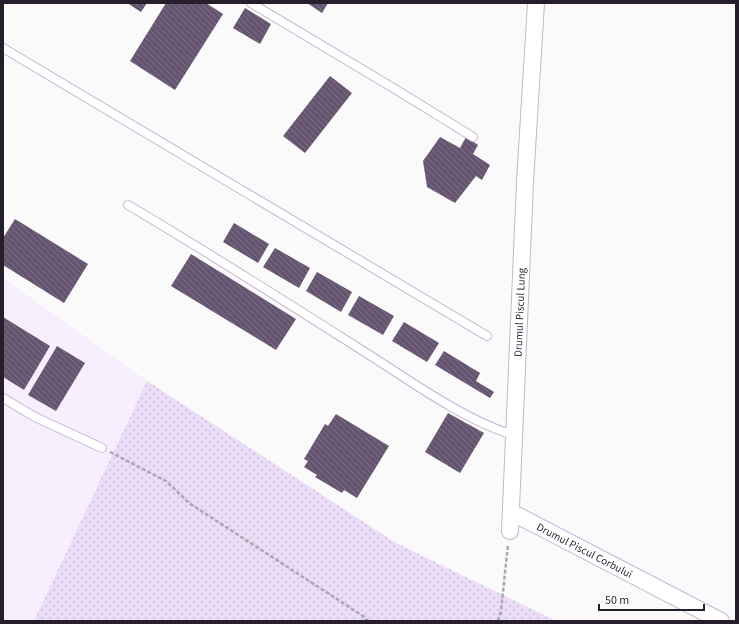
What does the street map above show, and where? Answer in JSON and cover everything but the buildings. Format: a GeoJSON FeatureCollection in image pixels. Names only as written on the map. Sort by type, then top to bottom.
{"type":"FeatureCollection","features":[{"type":"Feature","properties":{"kind":"street","name":"Drumul Piscul Lung"},"geometry":{"type":"LineString","coordinates":[[510,531],[525,182],[536,3]]}},
{"type":"Feature","properties":{"kind":"street","name":"Drumul Piscul Corbului"},"geometry":{"type":"LineString","coordinates":[[511,512],[721,621]]}},
{"type":"Feature","properties":{"kind":"lane"},"geometry":{"type":"LineString","coordinates":[[251,3],[473,137]]}},
{"type":"Feature","properties":{"kind":"lane"},"geometry":{"type":"LineString","coordinates":[[3,48],[487,336]]}},
{"type":"Feature","properties":{"kind":"lane"},"geometry":{"type":"LineString","coordinates":[[128,205],[190,242],[440,399],[485,425],[514,435]]}},
{"type":"Feature","properties":{"kind":"lane"},"geometry":{"type":"LineString","coordinates":[[3,398],[35,417],[102,448]]}},
{"type":"Feature","properties":{"kind":"path"},"geometry":{"type":"LineString","coordinates":[[102,448],[166,481],[189,503],[363,616],[368,621]]}},
{"type":"Feature","properties":{"kind":"path"},"geometry":{"type":"LineString","coordinates":[[498,621],[501,611],[510,531]]}},
{"type":"Feature","properties":{"kind":"shaded area"},"geometry":{"type":"Polygon","coordinates":[[[3,278],[147,381],[34,621],[3,621],[3,278]]]}},
{"type":"Feature","properties":{"kind":"shaded area"},"geometry":{"type":"Polygon","coordinates":[[[147,381],[396,543],[556,621],[34,621],[147,381]]]}}]}
